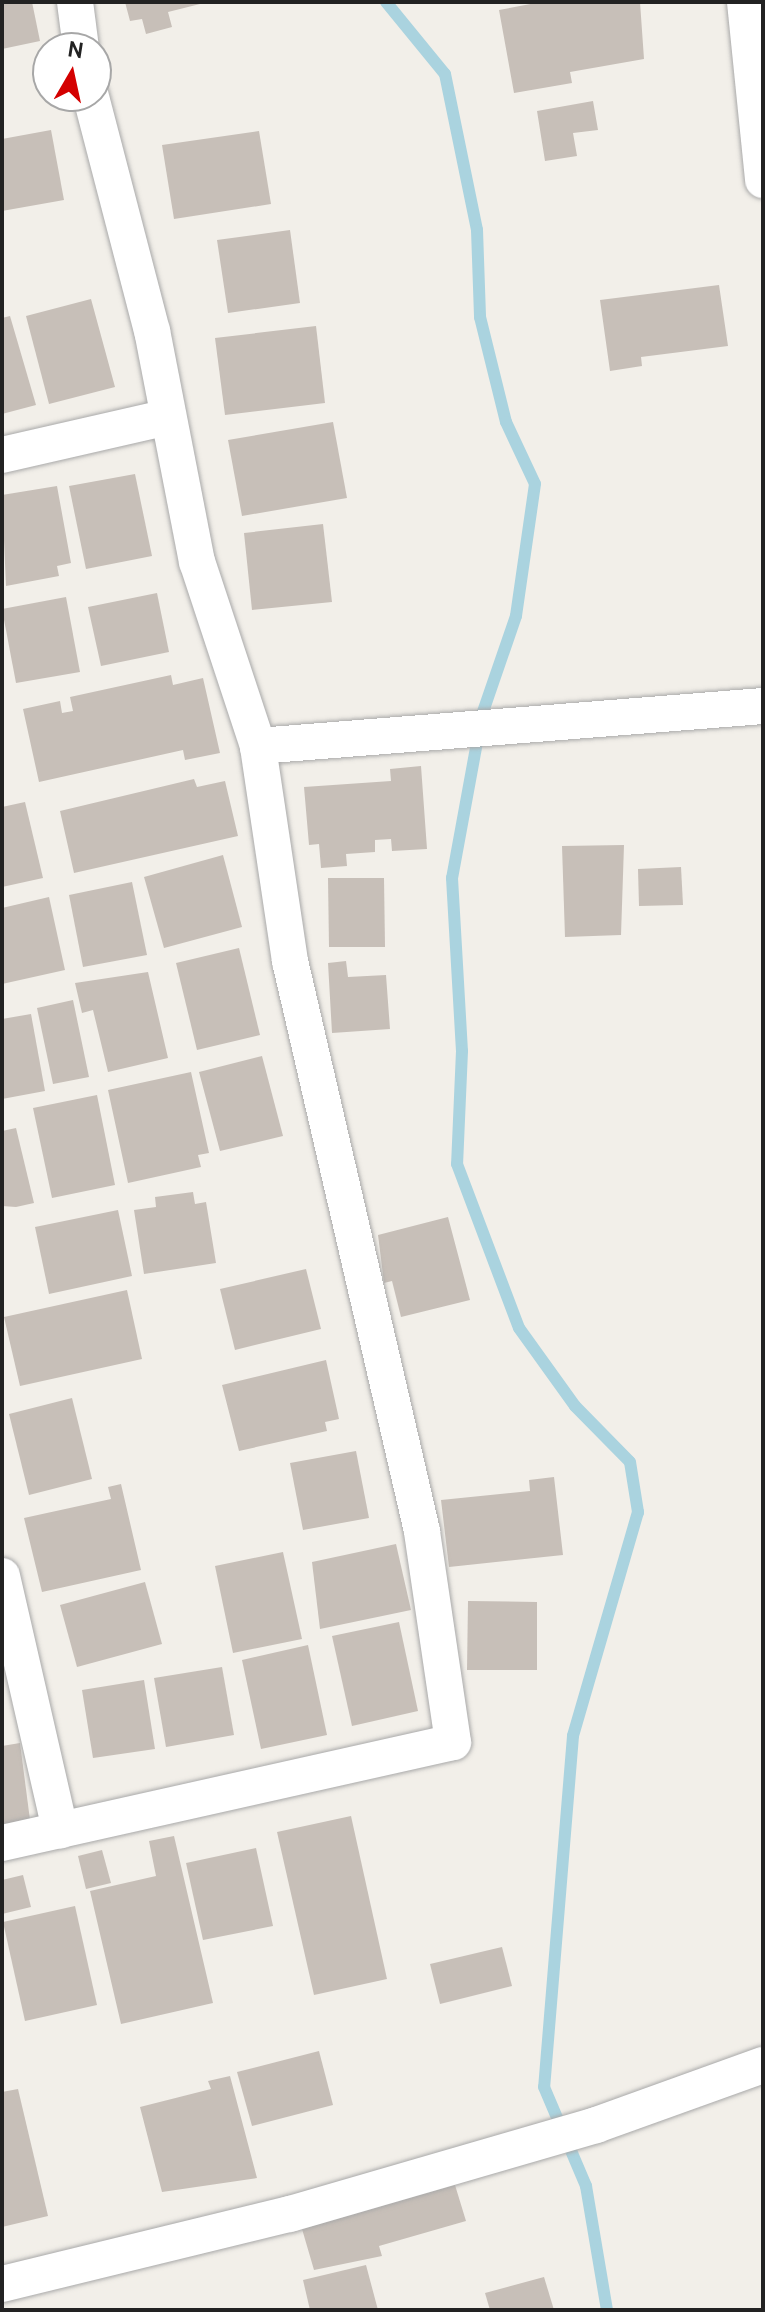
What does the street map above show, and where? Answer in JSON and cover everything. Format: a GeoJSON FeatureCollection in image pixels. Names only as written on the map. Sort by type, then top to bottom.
{"type":"FeatureCollection","features":[{"type":"Feature","properties":{"kind":"street"},"geometry":{"type":"LineString","coordinates":[[75,2],[79,32]]}},
{"type":"Feature","properties":{"kind":"street"},"geometry":{"type":"LineString","coordinates":[[745,2],[763,180]]}},
{"type":"Feature","properties":{"kind":"street"},"geometry":{"type":"LineString","coordinates":[[2,1843],[453,1742],[422,1531],[290,961],[258,746],[197,562],[164,418],[152,331],[95,112]]}},
{"type":"Feature","properties":{"kind":"street"},"geometry":{"type":"LineString","coordinates":[[2,455],[164,418]]}},
{"type":"Feature","properties":{"kind":"street"},"geometry":{"type":"LineString","coordinates":[[258,746],[763,706]]}},
{"type":"Feature","properties":{"kind":"street"},"geometry":{"type":"LineString","coordinates":[[2,1576],[60,1830]]}},
{"type":"Feature","properties":{"kind":"street"},"geometry":{"type":"LineString","coordinates":[[2,2284],[290,2214],[596,2125],[763,2065]]}},
{"type":"Feature","properties":{"kind":"building"},"geometry":{"type":"Polygon","coordinates":[[[2,2],[32,2],[38,32],[32,32],[32,43],[2,49],[2,2]]]}},
{"type":"Feature","properties":{"kind":"building"},"geometry":{"type":"Polygon","coordinates":[[[125,2],[204,3],[168,12],[172,27],[146,34],[142,19],[130,21],[125,2]]]}},
{"type":"Feature","properties":{"kind":"building"},"geometry":{"type":"Polygon","coordinates":[[[541,2],[640,2],[644,59],[570,72],[572,83],[514,93],[499,10],[541,2]]]}},
{"type":"Feature","properties":{"kind":"building"},"geometry":{"type":"Polygon","coordinates":[[[593,101],[598,130],[573,133],[577,156],[545,161],[537,111],[593,101]]]}},
{"type":"Feature","properties":{"kind":"building"},"geometry":{"type":"Polygon","coordinates":[[[51,130],[64,200],[2,211],[2,139],[51,130]]]}},
{"type":"Feature","properties":{"kind":"building"},"geometry":{"type":"Polygon","coordinates":[[[259,131],[271,204],[174,219],[162,145],[259,131]]]}},
{"type":"Feature","properties":{"kind":"building"},"geometry":{"type":"Polygon","coordinates":[[[290,230],[300,303],[228,313],[217,240],[290,230]]]}},
{"type":"Feature","properties":{"kind":"building"},"geometry":{"type":"Polygon","coordinates":[[[719,285],[728,346],[641,357],[642,366],[610,371],[600,300],[719,285]]]}},
{"type":"Feature","properties":{"kind":"building"},"geometry":{"type":"Polygon","coordinates":[[[91,299],[115,387],[49,404],[26,316],[91,299]]]}},
{"type":"Feature","properties":{"kind":"building"},"geometry":{"type":"Polygon","coordinates":[[[10,316],[36,405],[2,414],[2,318],[10,316]]]}},
{"type":"Feature","properties":{"kind":"building"},"geometry":{"type":"Polygon","coordinates":[[[316,326],[325,403],[225,415],[215,338],[316,326]]]}},
{"type":"Feature","properties":{"kind":"building"},"geometry":{"type":"Polygon","coordinates":[[[333,422],[347,498],[242,516],[228,440],[333,422]]]}},
{"type":"Feature","properties":{"kind":"building"},"geometry":{"type":"Polygon","coordinates":[[[135,474],[152,556],[86,569],[69,486],[135,474]]]}},
{"type":"Feature","properties":{"kind":"building"},"geometry":{"type":"Polygon","coordinates":[[[57,486],[71,563],[57,566],[59,576],[6,586],[2,495],[57,486]]]}},
{"type":"Feature","properties":{"kind":"building"},"geometry":{"type":"Polygon","coordinates":[[[323,524],[332,602],[252,610],[244,533],[323,524]]]}},
{"type":"Feature","properties":{"kind":"building"},"geometry":{"type":"Polygon","coordinates":[[[157,593],[169,652],[101,666],[88,607],[157,593]]]}},
{"type":"Feature","properties":{"kind":"building"},"geometry":{"type":"Polygon","coordinates":[[[66,597],[80,672],[16,683],[2,609],[66,597]]]}},
{"type":"Feature","properties":{"kind":"building"},"geometry":{"type":"Polygon","coordinates":[[[171,675],[173,685],[203,678],[220,753],[185,760],[183,750],[39,782],[23,709],[60,701],[62,713],[73,711],[70,697],[171,675]]]}},
{"type":"Feature","properties":{"kind":"building"},"geometry":{"type":"Polygon","coordinates":[[[421,766],[427,849],[392,851],[391,839],[375,840],[375,852],[346,854],[347,866],[321,868],[319,844],[309,845],[304,787],[391,781],[390,769],[421,766]]]}},
{"type":"Feature","properties":{"kind":"building"},"geometry":{"type":"Polygon","coordinates":[[[194,779],[197,787],[225,781],[238,836],[74,873],[60,811],[194,779]]]}},
{"type":"Feature","properties":{"kind":"building"},"geometry":{"type":"Polygon","coordinates":[[[25,802],[43,878],[2,887],[2,807],[25,802]]]}},
{"type":"Feature","properties":{"kind":"building"},"geometry":{"type":"Polygon","coordinates":[[[624,845],[621,935],[565,937],[562,846],[624,845]]]}},
{"type":"Feature","properties":{"kind":"building"},"geometry":{"type":"Polygon","coordinates":[[[223,855],[242,927],[164,948],[144,877],[223,855]]]}},
{"type":"Feature","properties":{"kind":"building"},"geometry":{"type":"Polygon","coordinates":[[[681,867],[683,905],[639,906],[638,869],[681,867]]]}},
{"type":"Feature","properties":{"kind":"building"},"geometry":{"type":"Polygon","coordinates":[[[328,878],[384,878],[385,947],[329,947],[328,878]]]}},
{"type":"Feature","properties":{"kind":"building"},"geometry":{"type":"Polygon","coordinates":[[[132,882],[147,955],[83,967],[69,895],[132,882]]]}},
{"type":"Feature","properties":{"kind":"building"},"geometry":{"type":"Polygon","coordinates":[[[49,897],[65,970],[2,984],[2,908],[49,897]]]}},
{"type":"Feature","properties":{"kind":"building"},"geometry":{"type":"Polygon","coordinates":[[[239,948],[260,1035],[197,1050],[176,963],[239,948]]]}},
{"type":"Feature","properties":{"kind":"building"},"geometry":{"type":"Polygon","coordinates":[[[346,961],[348,977],[386,975],[390,1029],[332,1033],[328,963],[346,961]]]}},
{"type":"Feature","properties":{"kind":"building"},"geometry":{"type":"Polygon","coordinates":[[[148,972],[168,1058],[108,1072],[93,1010],[82,1013],[75,983],[148,972]]]}},
{"type":"Feature","properties":{"kind":"building"},"geometry":{"type":"Polygon","coordinates":[[[73,1000],[89,1077],[53,1084],[37,1008],[73,1000]]]}},
{"type":"Feature","properties":{"kind":"building"},"geometry":{"type":"Polygon","coordinates":[[[31,1014],[45,1091],[2,1099],[2,1019],[31,1014]]]}},
{"type":"Feature","properties":{"kind":"building"},"geometry":{"type":"Polygon","coordinates":[[[262,1056],[283,1136],[220,1151],[199,1072],[262,1056]]]}},
{"type":"Feature","properties":{"kind":"building"},"geometry":{"type":"Polygon","coordinates":[[[191,1072],[209,1153],[198,1155],[201,1167],[128,1183],[108,1090],[191,1072]]]}},
{"type":"Feature","properties":{"kind":"building"},"geometry":{"type":"Polygon","coordinates":[[[97,1095],[115,1185],[52,1198],[33,1108],[97,1095]]]}},
{"type":"Feature","properties":{"kind":"building"},"geometry":{"type":"Polygon","coordinates":[[[16,1128],[34,1203],[2,1206],[2,1131],[16,1128]]]}},
{"type":"Feature","properties":{"kind":"building"},"geometry":{"type":"Polygon","coordinates":[[[193,1192],[195,1204],[206,1202],[216,1263],[144,1274],[134,1210],[156,1207],[155,1197],[193,1192]]]}},
{"type":"Feature","properties":{"kind":"building"},"geometry":{"type":"Polygon","coordinates":[[[118,1210],[132,1276],[49,1294],[35,1227],[118,1210]]]}},
{"type":"Feature","properties":{"kind":"building"},"geometry":{"type":"Polygon","coordinates":[[[448,1217],[470,1300],[401,1317],[392,1281],[384,1283],[378,1235],[448,1217]]]}},
{"type":"Feature","properties":{"kind":"building"},"geometry":{"type":"Polygon","coordinates":[[[306,1269],[321,1329],[235,1350],[220,1289],[306,1269]]]}},
{"type":"Feature","properties":{"kind":"building"},"geometry":{"type":"Polygon","coordinates":[[[127,1290],[142,1359],[20,1386],[4,1317],[127,1290]]]}},
{"type":"Feature","properties":{"kind":"building"},"geometry":{"type":"Polygon","coordinates":[[[326,1360],[339,1419],[325,1422],[327,1431],[239,1451],[222,1385],[326,1360]]]}},
{"type":"Feature","properties":{"kind":"building"},"geometry":{"type":"Polygon","coordinates":[[[72,1398],[92,1479],[29,1495],[9,1414],[72,1398]]]}},
{"type":"Feature","properties":{"kind":"building"},"geometry":{"type":"Polygon","coordinates":[[[356,1451],[369,1518],[303,1530],[290,1463],[356,1451]]]}},
{"type":"Feature","properties":{"kind":"building"},"geometry":{"type":"Polygon","coordinates":[[[554,1477],[563,1555],[449,1567],[441,1500],[530,1491],[529,1480],[554,1477]]]}},
{"type":"Feature","properties":{"kind":"building"},"geometry":{"type":"Polygon","coordinates":[[[121,1484],[141,1570],[42,1592],[24,1518],[111,1499],[108,1487],[121,1484]]]}},
{"type":"Feature","properties":{"kind":"building"},"geometry":{"type":"Polygon","coordinates":[[[396,1544],[411,1610],[320,1629],[312,1562],[396,1544]]]}},
{"type":"Feature","properties":{"kind":"building"},"geometry":{"type":"Polygon","coordinates":[[[283,1552],[302,1639],[233,1653],[215,1566],[283,1552]]]}},
{"type":"Feature","properties":{"kind":"building"},"geometry":{"type":"Polygon","coordinates":[[[145,1582],[162,1644],[77,1667],[60,1605],[145,1582]]]}},
{"type":"Feature","properties":{"kind":"building"},"geometry":{"type":"Polygon","coordinates":[[[468,1601],[537,1602],[537,1670],[467,1670],[468,1601]]]}},
{"type":"Feature","properties":{"kind":"building"},"geometry":{"type":"Polygon","coordinates":[[[399,1622],[418,1711],[352,1726],[332,1636],[399,1622]]]}},
{"type":"Feature","properties":{"kind":"building"},"geometry":{"type":"Polygon","coordinates":[[[308,1645],[327,1735],[261,1749],[242,1660],[308,1645]]]}},
{"type":"Feature","properties":{"kind":"building"},"geometry":{"type":"Polygon","coordinates":[[[222,1667],[234,1735],[166,1747],[154,1678],[222,1667]]]}},
{"type":"Feature","properties":{"kind":"building"},"geometry":{"type":"Polygon","coordinates":[[[144,1680],[155,1749],[93,1758],[82,1690],[144,1680]]]}},
{"type":"Feature","properties":{"kind":"building"},"geometry":{"type":"Polygon","coordinates":[[[20,1743],[30,1820],[2,1824],[2,1746],[20,1743]]]}},
{"type":"Feature","properties":{"kind":"building"},"geometry":{"type":"Polygon","coordinates":[[[351,1816],[387,1979],[314,1995],[277,1832],[351,1816]]]}},
{"type":"Feature","properties":{"kind":"building"},"geometry":{"type":"Polygon","coordinates":[[[174,1836],[213,2003],[121,2024],[90,1891],[156,1876],[149,1841],[174,1836]]]}},
{"type":"Feature","properties":{"kind":"building"},"geometry":{"type":"Polygon","coordinates":[[[256,1848],[273,1926],[203,1940],[186,1863],[256,1848]]]}},
{"type":"Feature","properties":{"kind":"building"},"geometry":{"type":"Polygon","coordinates":[[[102,1850],[111,1883],[86,1889],[78,1856],[102,1850]]]}},
{"type":"Feature","properties":{"kind":"building"},"geometry":{"type":"Polygon","coordinates":[[[23,1875],[31,1907],[2,1914],[2,1880],[23,1875]]]}},
{"type":"Feature","properties":{"kind":"building"},"geometry":{"type":"Polygon","coordinates":[[[75,1906],[97,2005],[25,2021],[3,1922],[75,1906]]]}},
{"type":"Feature","properties":{"kind":"building"},"geometry":{"type":"Polygon","coordinates":[[[502,1947],[512,1986],[440,2004],[430,1964],[502,1947]]]}},
{"type":"Feature","properties":{"kind":"building"},"geometry":{"type":"Polygon","coordinates":[[[319,2051],[333,2105],[252,2126],[237,2072],[319,2051]]]}},
{"type":"Feature","properties":{"kind":"building"},"geometry":{"type":"Polygon","coordinates":[[[230,2076],[257,2178],[162,2192],[140,2107],[211,2089],[208,2081],[230,2076]]]}},
{"type":"Feature","properties":{"kind":"building"},"geometry":{"type":"Polygon","coordinates":[[[18,2089],[48,2216],[2,2227],[2,2092],[18,2089]]]}},
{"type":"Feature","properties":{"kind":"building"},"geometry":{"type":"Polygon","coordinates":[[[455,2185],[466,2221],[379,2246],[382,2256],[314,2270],[302,2229],[455,2185]]]}},
{"type":"Feature","properties":{"kind":"building"},"geometry":{"type":"Polygon","coordinates":[[[366,2265],[378,2310],[310,2310],[303,2280],[366,2265]]]}},
{"type":"Feature","properties":{"kind":"building"},"geometry":{"type":"Polygon","coordinates":[[[544,2277],[554,2310],[490,2310],[485,2293],[544,2277]]]}},
{"type":"Feature","properties":{"kind":"waterway"},"geometry":{"type":"LineString","coordinates":[[386,2],[445,74],[477,230],[480,317],[506,422],[535,484],[516,616],[482,715],[452,878],[462,1051],[457,1164],[519,1328],[575,1406],[630,1462],[638,1512],[573,1736],[544,2087],[586,2186],[607,2310]]}}]}
